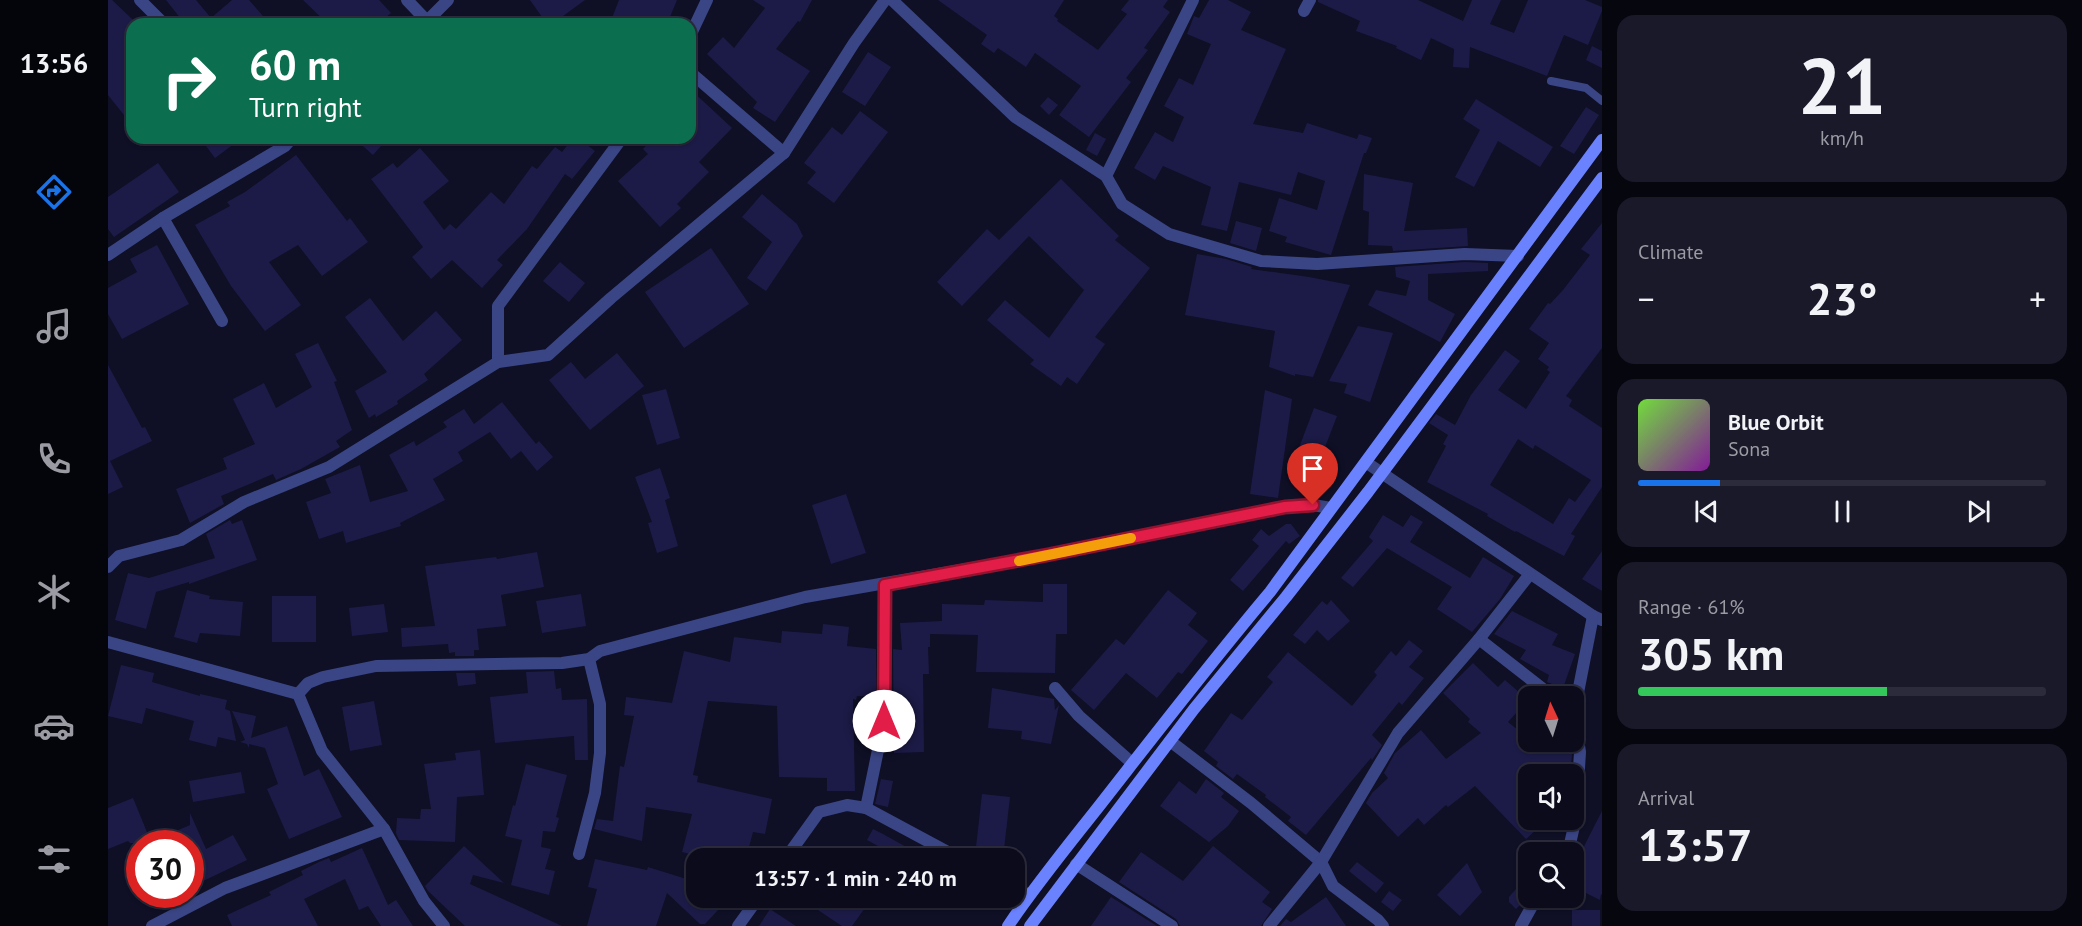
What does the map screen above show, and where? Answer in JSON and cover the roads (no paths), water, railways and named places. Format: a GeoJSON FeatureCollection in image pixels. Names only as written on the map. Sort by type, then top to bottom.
{"type":"FeatureCollection","features":[{"type":"Feature","properties":{"kind":"main road"},"geometry":{"type":"LineString","coordinates":[[1008,926],[1029,895],[1132,763],[1270,592],[1602,140]]}},
{"type":"Feature","properties":{"kind":"main road"},"geometry":{"type":"LineString","coordinates":[[1030,926],[1221,675],[1286,597],[1382,474],[1602,178]]}},
{"type":"Feature","properties":{"kind":"street"},"geometry":{"type":"LineString","coordinates":[[140,0],[158,18]]}},
{"type":"Feature","properties":{"kind":"street"},"geometry":{"type":"LineString","coordinates":[[407,0],[422,18]]}},
{"type":"Feature","properties":{"kind":"street"},"geometry":{"type":"LineString","coordinates":[[431,18],[448,0]]}},
{"type":"Feature","properties":{"kind":"street"},"geometry":{"type":"LineString","coordinates":[[696,23],[707,0]]}},
{"type":"Feature","properties":{"kind":"street"},"geometry":{"type":"LineString","coordinates":[[108,567],[119,556],[181,540],[244,502],[329,467],[498,362],[548,355],[611,298],[784,153],[885,0]]}},
{"type":"Feature","properties":{"kind":"street"},"geometry":{"type":"LineString","coordinates":[[892,0],[1015,117],[1106,176],[1122,204],[1169,234],[1261,261],[1317,264],[1378,258],[1465,254],[1518,256]]}},
{"type":"Feature","properties":{"kind":"street"},"geometry":{"type":"LineString","coordinates":[[1106,176],[1193,0]]}},
{"type":"Feature","properties":{"kind":"street"},"geometry":{"type":"LineString","coordinates":[[696,77],[784,153]]}},
{"type":"Feature","properties":{"kind":"street"},"geometry":{"type":"LineString","coordinates":[[108,255],[280,144]]}},
{"type":"Feature","properties":{"kind":"street"},"geometry":{"type":"LineString","coordinates":[[498,362],[498,306],[618,144]]}},
{"type":"Feature","properties":{"kind":"street"},"geometry":{"type":"LineString","coordinates":[[163,218],[222,321]]}},
{"type":"Feature","properties":{"kind":"street"},"geometry":{"type":"LineString","coordinates":[[1366,463],[1597,618],[1581,686]]}},
{"type":"Feature","properties":{"kind":"street"},"geometry":{"type":"LineString","coordinates":[[297,694],[308,683],[323,677],[376,666],[562,663],[589,659],[600,651],[805,597],[885,585],[1047,555],[1285,507],[1313,505],[1331,508]]}},
{"type":"Feature","properties":{"kind":"street"},"geometry":{"type":"LineString","coordinates":[[1269,926],[1321,862],[1398,733],[1479,639],[1530,574]]}},
{"type":"Feature","properties":{"kind":"street"},"geometry":{"type":"LineString","coordinates":[[866,808],[884,721],[885,585]]}},
{"type":"Feature","properties":{"kind":"street"},"geometry":{"type":"LineString","coordinates":[[1479,639],[1539,686]]}},
{"type":"Feature","properties":{"kind":"street"},"geometry":{"type":"LineString","coordinates":[[108,642],[297,694]]}},
{"type":"Feature","properties":{"kind":"street"},"geometry":{"type":"LineString","coordinates":[[579,854],[595,793],[600,753],[600,704],[589,659]]}},
{"type":"Feature","properties":{"kind":"street"},"geometry":{"type":"LineString","coordinates":[[1055,688],[1079,716],[1132,763]]}},
{"type":"Feature","properties":{"kind":"street"},"geometry":{"type":"LineString","coordinates":[[297,694],[322,751],[384,829],[424,901],[444,926]]}},
{"type":"Feature","properties":{"kind":"street"},"geometry":{"type":"LineString","coordinates":[[1170,741],[1251,803],[1321,862],[1333,886],[1383,926]]}},
{"type":"Feature","properties":{"kind":"street"},"geometry":{"type":"LineString","coordinates":[[1570,842],[1576,817],[1580,752]]}},
{"type":"Feature","properties":{"kind":"street"},"geometry":{"type":"LineString","coordinates":[[793,848],[819,812],[847,805],[866,808],[940,848]]}},
{"type":"Feature","properties":{"kind":"street"},"geometry":{"type":"LineString","coordinates":[[152,926],[225,888],[384,829]]}},
{"type":"Feature","properties":{"kind":"street"},"geometry":{"type":"LineString","coordinates":[[1076,864],[1172,926]]}},
{"type":"Feature","properties":{"kind":"street"},"geometry":{"type":"LineString","coordinates":[[1025,893],[1029,895]]}},
{"type":"Feature","properties":{"kind":"street"},"geometry":{"type":"LineString","coordinates":[[738,926],[751,908]]}},
{"type":"Feature","properties":{"kind":"street"},"geometry":{"type":"LineString","coordinates":[[1521,926],[1531,908]]}},
{"type":"Feature","properties":{"kind":"lane"},"geometry":{"type":"LineString","coordinates":[[1551,81],[1586,88],[1602,101]]}}]}
